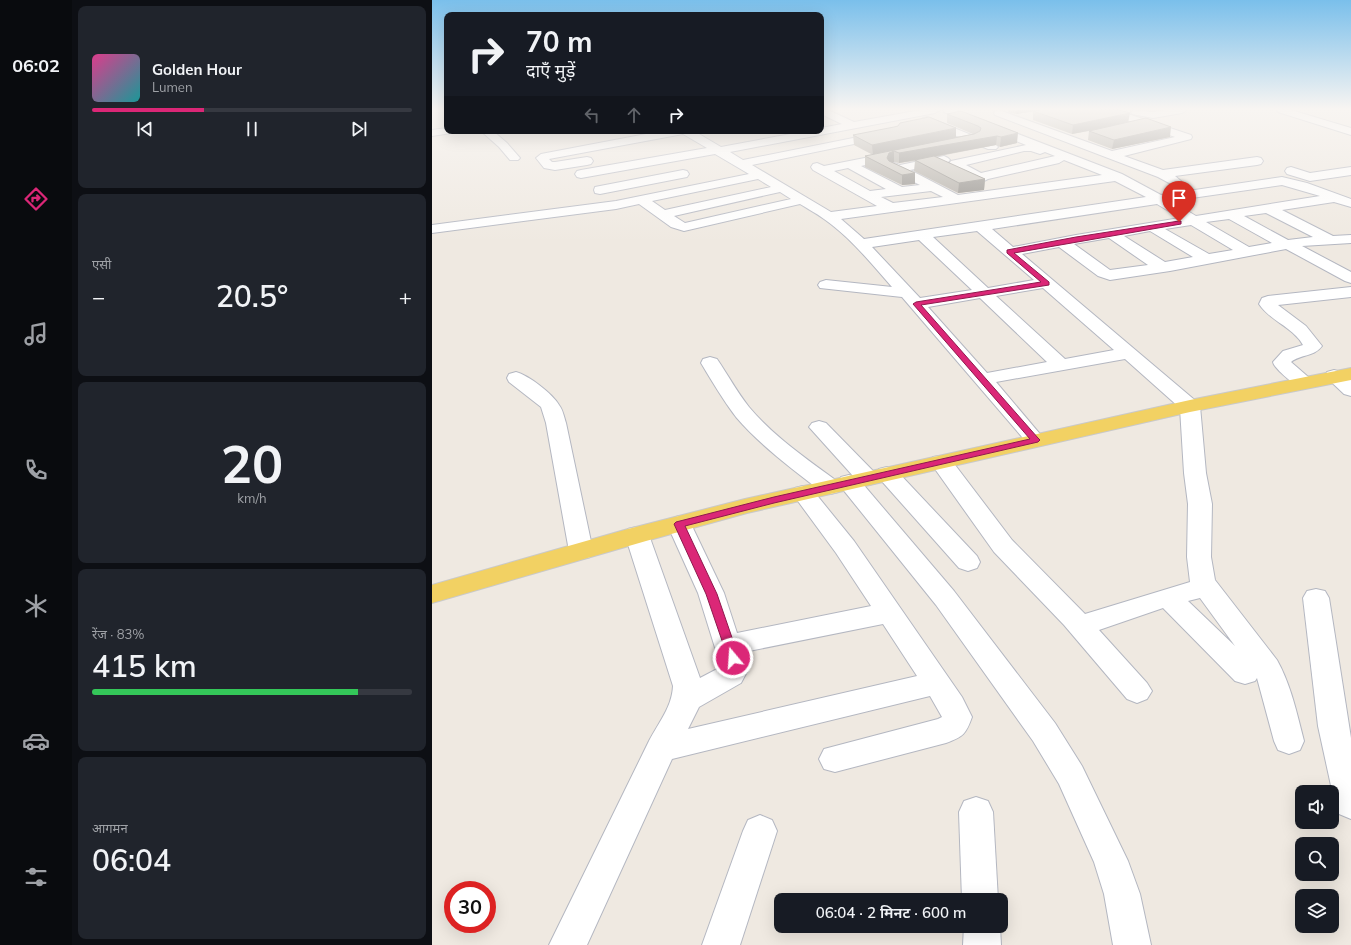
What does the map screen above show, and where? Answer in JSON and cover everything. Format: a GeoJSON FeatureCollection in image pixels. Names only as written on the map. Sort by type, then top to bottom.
{"type":"FeatureCollection","features":[{"type":"Feature","properties":{"kind":"main road"},"geometry":{"type":"LineString","coordinates":[[432,594],[637,535],[858,480],[1304,382],[1346,380]]}},
{"type":"Feature","properties":{"kind":"street"},"geometry":{"type":"LineString","coordinates":[[511,154],[514,158]]}},
{"type":"Feature","properties":{"kind":"street"},"geometry":{"type":"LineString","coordinates":[[556,154],[542,158],[548,165],[555,166],[587,161]]}},
{"type":"Feature","properties":{"kind":"street"},"geometry":{"type":"LineString","coordinates":[[578,154],[601,171]]}},
{"type":"Feature","properties":{"kind":"street"},"geometry":{"type":"LineString","coordinates":[[581,174],[692,154]]}},
{"type":"Feature","properties":{"kind":"street"},"geometry":{"type":"LineString","coordinates":[[724,154],[830,216],[861,244],[912,299],[1035,440]]}},
{"type":"Feature","properties":{"kind":"street"},"geometry":{"type":"LineString","coordinates":[[741,164],[788,154]]}},
{"type":"Feature","properties":{"kind":"street"},"geometry":{"type":"LineString","coordinates":[[795,154],[892,208]]}},
{"type":"Feature","properties":{"kind":"street"},"geometry":{"type":"LineString","coordinates":[[866,154],[957,199]]}},
{"type":"Feature","properties":{"kind":"street"},"geometry":{"type":"LineString","coordinates":[[822,170],[896,154]]}},
{"type":"Feature","properties":{"kind":"street"},"geometry":{"type":"LineString","coordinates":[[898,170],[934,162],[984,154]]}},
{"type":"Feature","properties":{"kind":"street"},"geometry":{"type":"LineString","coordinates":[[990,154],[955,164],[979,177],[1011,191]]}},
{"type":"Feature","properties":{"kind":"street"},"geometry":{"type":"LineString","coordinates":[[1001,154],[1058,184]]}},
{"type":"Feature","properties":{"kind":"street"},"geometry":{"type":"LineString","coordinates":[[1050,154],[1116,176],[1158,199],[1246,252]]}},
{"type":"Feature","properties":{"kind":"street"},"geometry":{"type":"LineString","coordinates":[[1055,154],[1063,158],[1070,165],[1078,182]]}},
{"type":"Feature","properties":{"kind":"street"},"geometry":{"type":"LineString","coordinates":[[979,177],[1074,154]]}},
{"type":"Feature","properties":{"kind":"street"},"geometry":{"type":"LineString","coordinates":[[1144,154],[1155,158]]}},
{"type":"Feature","properties":{"kind":"street"},"geometry":{"type":"LineString","coordinates":[[1112,155],[1162,174],[1198,194]]}},
{"type":"Feature","properties":{"kind":"street"},"geometry":{"type":"LineString","coordinates":[[662,159],[702,188]]}},
{"type":"Feature","properties":{"kind":"street"},"geometry":{"type":"LineString","coordinates":[[1162,174],[1257,161]]}},
{"type":"Feature","properties":{"kind":"street"},"geometry":{"type":"LineString","coordinates":[[934,162],[998,193]]}},
{"type":"Feature","properties":{"kind":"street"},"geometry":{"type":"LineString","coordinates":[[1169,163],[1190,170]]}},
{"type":"Feature","properties":{"kind":"street"},"geometry":{"type":"LineString","coordinates":[[849,164],[900,191]]}},
{"type":"Feature","properties":{"kind":"street"},"geometry":{"type":"LineString","coordinates":[[1284,168],[1306,176],[1348,173]]}},
{"type":"Feature","properties":{"kind":"street"},"geometry":{"type":"LineString","coordinates":[[600,190],[683,174]]}},
{"type":"Feature","properties":{"kind":"street"},"geometry":{"type":"LineString","coordinates":[[432,229],[586,210],[761,175]]}},
{"type":"Feature","properties":{"kind":"street"},"geometry":{"type":"LineString","coordinates":[[830,216],[1116,176]]}},
{"type":"Feature","properties":{"kind":"street"},"geometry":{"type":"LineString","coordinates":[[861,244],[1287,181],[1351,203]]}},
{"type":"Feature","properties":{"kind":"street"},"geometry":{"type":"LineString","coordinates":[[868,195],[933,187]]}},
{"type":"Feature","properties":{"kind":"street"},"geometry":{"type":"LineString","coordinates":[[662,215],[783,188]]}},
{"type":"Feature","properties":{"kind":"street"},"geometry":{"type":"LineString","coordinates":[[1009,252],[1111,233],[1337,198]]}},
{"type":"Feature","properties":{"kind":"street"},"geometry":{"type":"LineString","coordinates":[[641,200],[680,227],[687,227],[802,200]]}},
{"type":"Feature","properties":{"kind":"street"},"geometry":{"type":"LineString","coordinates":[[1267,208],[1330,240]]}},
{"type":"Feature","properties":{"kind":"street"},"geometry":{"type":"LineString","coordinates":[[1230,214],[1351,278]]}},
{"type":"Feature","properties":{"kind":"street"},"geometry":{"type":"LineString","coordinates":[[980,226],[1190,406],[1195,472],[1200,504],[1199,557],[1202,580],[1267,668],[1274,685],[1289,741]]}},
{"type":"Feature","properties":{"kind":"street"},"geometry":{"type":"LineString","coordinates":[[1152,227],[1206,260]]}},
{"type":"Feature","properties":{"kind":"street"},"geometry":{"type":"LineString","coordinates":[[1111,233],[1162,267]]}},
{"type":"Feature","properties":{"kind":"street"},"geometry":{"type":"LineString","coordinates":[[922,235],[1061,365]]}},
{"type":"Feature","properties":{"kind":"street"},"geometry":{"type":"LineString","coordinates":[[1062,242],[1107,274],[1206,260],[1287,245],[1351,239]]}},
{"type":"Feature","properties":{"kind":"street"},"geometry":{"type":"LineString","coordinates":[[826,285],[912,299],[984,293],[1046,283]]}},
{"type":"Feature","properties":{"kind":"street"},"geometry":{"type":"LineString","coordinates":[[1304,382],[1282,364],[1282,362],[1285,356],[1310,349],[1313,346],[1310,341],[1288,320],[1269,306],[1267,304],[1268,301],[1351,292]]}},
{"type":"Feature","properties":{"kind":"street"},"geometry":{"type":"LineString","coordinates":[[983,379],[1129,353]]}},
{"type":"Feature","properties":{"kind":"street"},"geometry":{"type":"LineString","coordinates":[[710,363],[747,417],[788,456],[858,480],[968,562]]}},
{"type":"Feature","properties":{"kind":"street"},"geometry":{"type":"LineString","coordinates":[[516,378],[542,397],[551,407],[556,424],[581,551]]}},
{"type":"Feature","properties":{"kind":"street"},"geometry":{"type":"LineString","coordinates":[[820,427],[1044,732],[1071,776],[1111,861],[1122,894],[1132,945]]}},
{"type":"Feature","properties":{"kind":"street"},"geometry":{"type":"LineString","coordinates":[[941,462],[1003,546],[1079,626],[1137,691]]}},
{"type":"Feature","properties":{"kind":"street"},"geometry":{"type":"LineString","coordinates":[[803,493],[845,547],[952,704],[957,717],[954,725],[946,730],[835,758]]}},
{"type":"Feature","properties":{"kind":"street"},"geometry":{"type":"LineString","coordinates":[[679,524],[711,594],[735,668],[731,675],[685,700]]}},
{"type":"Feature","properties":{"kind":"street"},"geometry":{"type":"LineString","coordinates":[[568,945],[661,748],[681,711],[688,693],[688,686],[637,535]]}},
{"type":"Feature","properties":{"kind":"street"},"geometry":{"type":"LineString","coordinates":[[1079,626],[1168,597],[1206,587]]}},
{"type":"Feature","properties":{"kind":"street"},"geometry":{"type":"LineString","coordinates":[[1168,597],[1245,673]]}},
{"type":"Feature","properties":{"kind":"street"},"geometry":{"type":"LineString","coordinates":[[1316,598],[1333,726],[1351,804]]}},
{"type":"Feature","properties":{"kind":"street"},"geometry":{"type":"LineString","coordinates":[[728,645],[889,613]]}},
{"type":"Feature","properties":{"kind":"street"},"geometry":{"type":"LineString","coordinates":[[661,748],[937,683]]}},
{"type":"Feature","properties":{"kind":"street"},"geometry":{"type":"LineString","coordinates":[[976,812],[980,893]]}},
{"type":"Feature","properties":{"kind":"street"},"geometry":{"type":"LineString","coordinates":[[721,945],[760,831]]}},
{"type":"Feature","properties":{"kind":"street"},"geometry":{"type":"LineString","coordinates":[[982,933],[982,945]]}},
{"type":"Feature","properties":{"kind":"building"},"geometry":{"type":"Polygon","coordinates":[[[889,154],[887,158],[889,161],[915,173],[902,175],[865,156],[889,154]]]}},
{"type":"Feature","properties":{"kind":"building"},"geometry":{"type":"Polygon","coordinates":[[[934,156],[985,179],[959,183],[915,160],[934,156]]]}},
{"type":"Feature","properties":{"kind":"route"},"geometry":{"type":"LineString","coordinates":[[733,658],[711,594],[679,524],[745,506],[1035,440],[916,304],[1046,283],[1009,252],[1179,222]]}}]}
